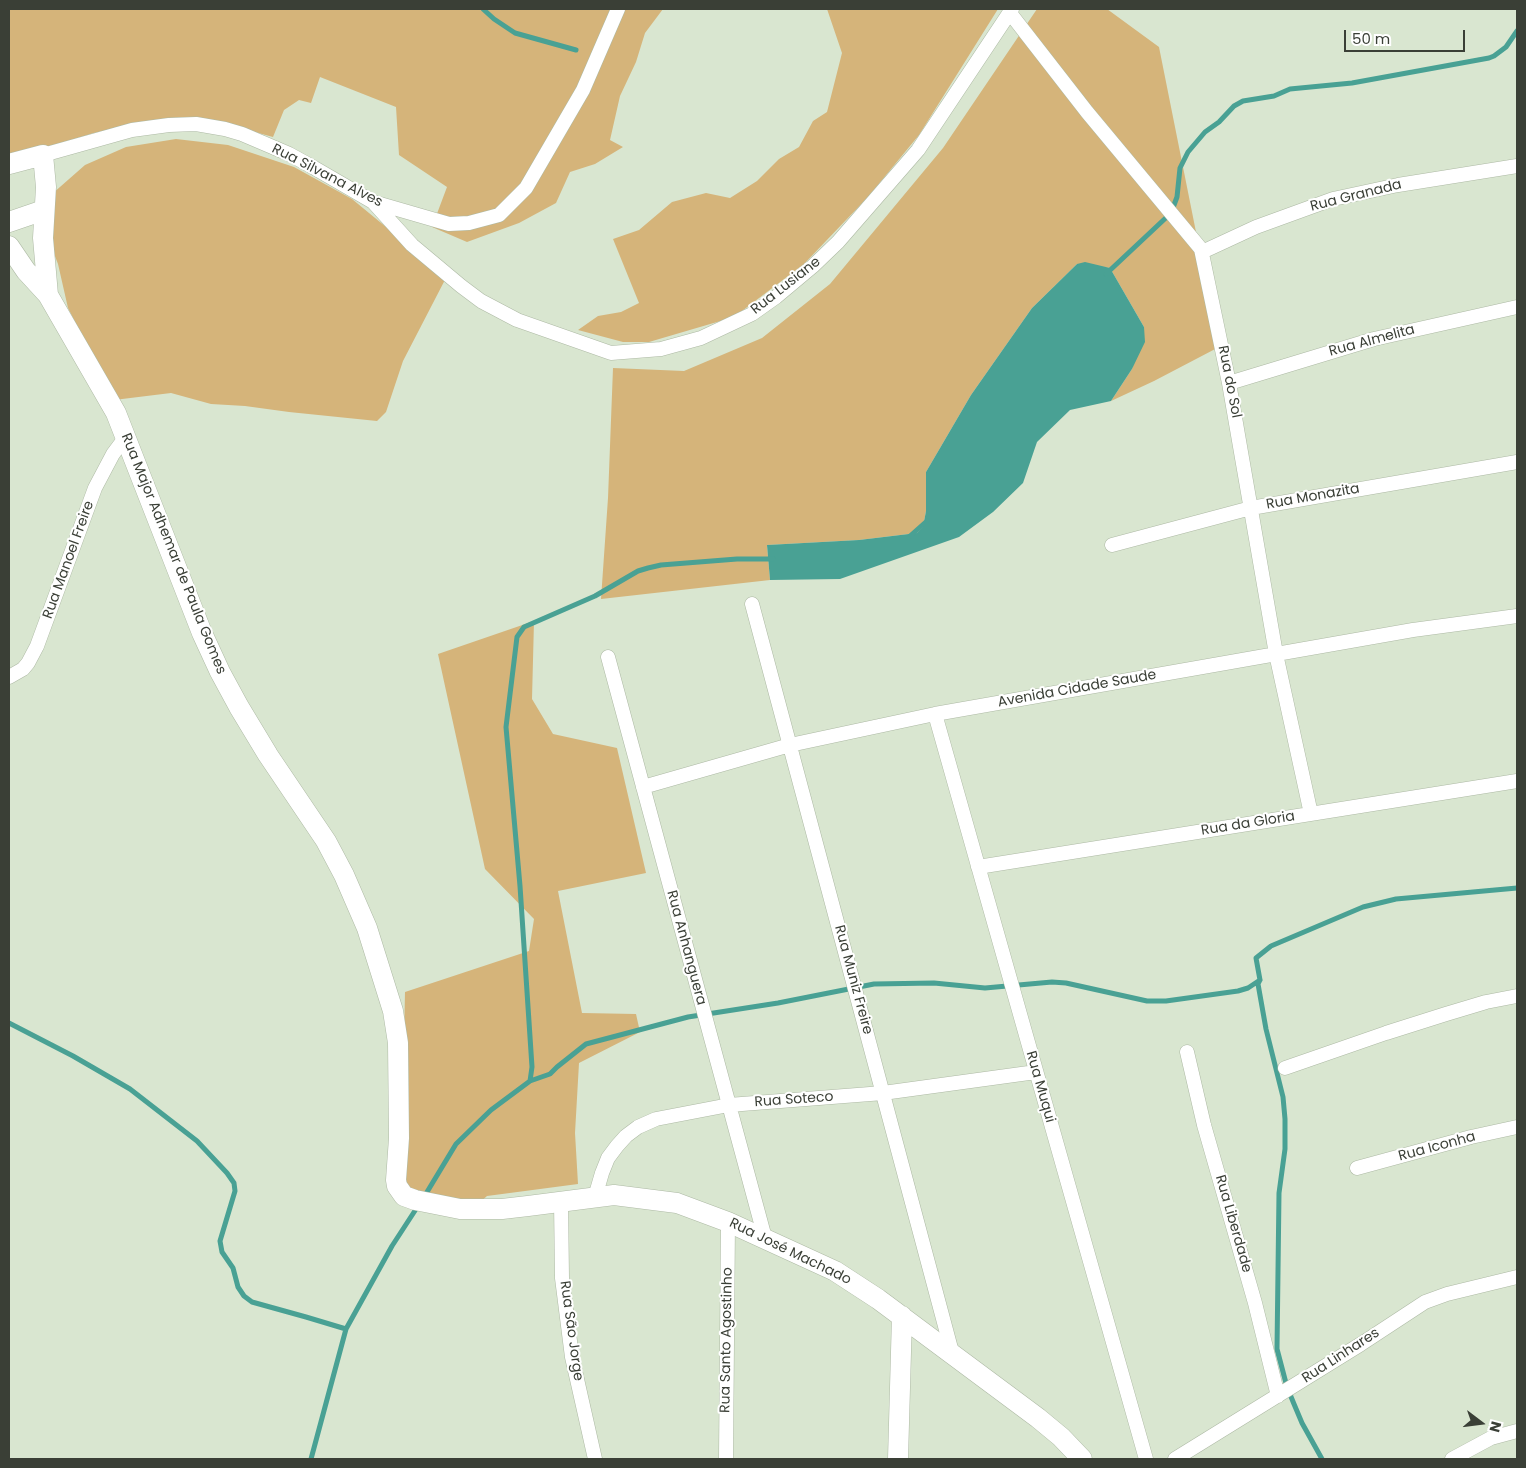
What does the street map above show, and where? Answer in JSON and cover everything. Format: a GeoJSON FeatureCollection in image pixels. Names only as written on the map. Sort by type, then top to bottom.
{"type":"FeatureCollection","features":[{"type":"Feature","properties":{"kind":"street","name":"Rua Silvana Alves"},"geometry":{"type":"LineString","coordinates":[[9,164],[132,130],[169,125],[196,124],[242,134],[289,154],[373,202],[449,224],[469,223],[499,215],[526,188],[583,90],[618,9]]}},
{"type":"Feature","properties":{"kind":"street","name":"Rua Lusiane"},"geometry":{"type":"LineString","coordinates":[[373,202],[412,245],[461,286],[481,301],[517,320],[611,353],[661,349],[701,338],[752,314],[813,266],[838,242],[918,150],[1011,11]]}},
{"type":"Feature","properties":{"kind":"street","name":"Rua do Sol"},"geometry":{"type":"LineString","coordinates":[[1011,11],[1087,112],[1202,252],[1229,383],[1276,654],[1311,814]]}},
{"type":"Feature","properties":{"kind":"street","name":"Rua Major Adhemar de Paula Gomes"},"geometry":{"type":"LineString","coordinates":[[43,155],[46,187],[43,238],[48,295]]}},
{"type":"Feature","properties":{"kind":"street","name":"Rua Granada"},"geometry":{"type":"LineString","coordinates":[[1202,252],[1256,227],[1333,199],[1398,185],[1517,166]]}},
{"type":"Feature","properties":{"kind":"street"},"geometry":{"type":"LineString","coordinates":[[9,222],[44,210]]}},
{"type":"Feature","properties":{"kind":"street","name":"Rua Major Adhemar de Paula Gomes"},"geometry":{"type":"LineString","coordinates":[[9,246],[26,271],[48,295],[116,413],[202,632],[220,672],[268,755],[326,841],[344,875],[367,928],[393,1011],[398,1044],[399,1138],[397,1186],[404,1196],[415,1200]]}},
{"type":"Feature","properties":{"kind":"street","name":"Rua Almelita"},"geometry":{"type":"LineString","coordinates":[[1229,383],[1374,339],[1517,307]]}},
{"type":"Feature","properties":{"kind":"street","name":"Rua Manoel Freire"},"geometry":{"type":"LineString","coordinates":[[9,677],[23,669],[37,646],[95,488],[113,454],[125,438]]}},
{"type":"Feature","properties":{"kind":"street","name":"Rua Monazita"},"geometry":{"type":"LineString","coordinates":[[1112,545],[1251,508],[1517,462]]}},
{"type":"Feature","properties":{"kind":"street","name":"Rua Muniz Freire"},"geometry":{"type":"LineString","coordinates":[[752,604],[953,1356]]}},
{"type":"Feature","properties":{"kind":"street","name":"Avenida Cidade Saude"},"geometry":{"type":"LineString","coordinates":[[643,787],[790,744],[935,714],[1413,630],[1517,616]]}},
{"type":"Feature","properties":{"kind":"street","name":"Rua Anhanguera"},"geometry":{"type":"LineString","coordinates":[[608,657],[765,1238]]}},
{"type":"Feature","properties":{"kind":"street","name":"Rua Muqui"},"geometry":{"type":"LineString","coordinates":[[935,714],[1146,1459]]}},
{"type":"Feature","properties":{"kind":"street","name":"Rua da Gloria"},"geometry":{"type":"LineString","coordinates":[[978,867],[1517,781]]}},
{"type":"Feature","properties":{"kind":"street"},"geometry":{"type":"LineString","coordinates":[[1285,1068],[1438,1016],[1486,1002],[1517,996]]}},
{"type":"Feature","properties":{"kind":"street","name":"Rua Liberdade"},"geometry":{"type":"LineString","coordinates":[[1187,1052],[1204,1125],[1255,1303],[1278,1396]]}},
{"type":"Feature","properties":{"kind":"street","name":"Rua Soteco"},"geometry":{"type":"LineString","coordinates":[[596,1197],[608,1158],[626,1136],[638,1127],[656,1119],[729,1105],[883,1093],[1036,1072]]}},
{"type":"Feature","properties":{"kind":"street","name":"Rua Iconha"},"geometry":{"type":"LineString","coordinates":[[1357,1168],[1471,1137],[1517,1127]]}},
{"type":"Feature","properties":{"kind":"street","name":"Rua José Machado"},"geometry":{"type":"LineString","coordinates":[[415,1200],[460,1209],[502,1209],[614,1195],[677,1203],[728,1222],[835,1271],[902,1316],[1038,1418],[1061,1437],[1082,1459]]}},
{"type":"Feature","properties":{"kind":"street","name":"Rua São Jorge"},"geometry":{"type":"LineString","coordinates":[[561,1201],[562,1278],[572,1357],[595,1459]]}},
{"type":"Feature","properties":{"kind":"street","name":"Rua Santo Agostinho"},"geometry":{"type":"LineString","coordinates":[[726,1459],[728,1222]]}},
{"type":"Feature","properties":{"kind":"street","name":"Rua Linhares"},"geometry":{"type":"LineString","coordinates":[[1176,1459],[1425,1302],[1455,1292],[1517,1277]]}},
{"type":"Feature","properties":{"kind":"street"},"geometry":{"type":"LineString","coordinates":[[898,1459],[902,1316]]}},
{"type":"Feature","properties":{"kind":"street"},"geometry":{"type":"LineString","coordinates":[[1452,1459],[1491,1438],[1517,1431]]}},
{"type":"Feature","properties":{"kind":"shaded area"},"geometry":{"type":"Polygon","coordinates":[[[9,9],[663,9],[645,33],[636,62],[620,96],[610,140],[623,147],[595,164],[570,172],[556,203],[519,223],[467,242],[432,227],[447,187],[399,155],[396,107],[320,77],[311,103],[299,100],[284,110],[273,137],[222,123],[170,118],[94,133],[9,159],[9,9]]]}},
{"type":"Feature","properties":{"kind":"shaded area"},"geometry":{"type":"Polygon","coordinates":[[[827,9],[998,9],[919,135],[868,197],[804,264],[734,317],[649,342],[623,342],[578,330],[598,316],[621,312],[639,303],[613,239],[639,230],[672,202],[706,193],[730,198],[757,181],[779,159],[799,147],[813,121],[827,112],[842,53],[827,9]]]}},
{"type":"Feature","properties":{"kind":"shaded area"},"geometry":{"type":"Polygon","coordinates":[[[1037,9],[1107,9],[1159,47],[1219,347],[1111,401],[1132,369],[1144,327],[1110,268],[1077,264],[1032,308],[971,395],[926,472],[926,511],[923,527],[917,533],[859,540],[767,545],[770,580],[601,599],[608,498],[613,368],[684,371],[762,338],[830,284],[943,148],[1037,9]]]}},
{"type":"Feature","properties":{"kind":"shaded area"},"geometry":{"type":"Polygon","coordinates":[[[176,139],[228,145],[294,167],[352,199],[403,241],[448,274],[403,361],[386,412],[377,421],[211,404],[171,393],[114,400],[68,308],[58,264],[43,225],[52,194],[85,165],[126,147],[176,139]]]}},
{"type":"Feature","properties":{"kind":"shaded area"},"geometry":{"type":"Polygon","coordinates":[[[534,621],[532,699],[553,734],[617,748],[646,873],[558,891],[582,1013],[636,1014],[640,1032],[579,1063],[575,1133],[578,1184],[487,1196],[478,1204],[426,1198],[401,1186],[405,992],[529,951],[534,919],[485,869],[438,654],[534,621]]]}},
{"type":"Feature","properties":{"kind":"water"},"geometry":{"type":"Polygon","coordinates":[[[1085,262],[1110,268],[1144,327],[1145,342],[1132,369],[1111,401],[1070,410],[1037,442],[1023,483],[993,512],[959,537],[840,579],[770,580],[767,545],[859,540],[917,533],[923,527],[926,511],[926,472],[971,395],[1032,308],[1077,264],[1085,262]]]}},
{"type":"Feature","properties":{"kind":"waterway"},"geometry":{"type":"LineString","coordinates":[[483,9],[515,33],[576,50]]}},
{"type":"Feature","properties":{"kind":"waterway"},"geometry":{"type":"LineString","coordinates":[[1106,274],[1171,213],[1177,197],[1180,168],[1188,152],[1205,132],[1219,122],[1234,106],[1243,101],[1274,96],[1290,89],[1352,83],[1489,58],[1506,47],[1517,31]]}},
{"type":"Feature","properties":{"kind":"waterway"},"geometry":{"type":"LineString","coordinates":[[909,537],[927,521]]}},
{"type":"Feature","properties":{"kind":"waterway"},"geometry":{"type":"LineString","coordinates":[[530,1081],[532,1067],[520,886],[506,727],[517,637],[524,627],[595,596],[638,571],[661,565],[737,559],[773,559]]}},
{"type":"Feature","properties":{"kind":"waterway"},"geometry":{"type":"LineString","coordinates":[[1322,1459],[1302,1423],[1287,1387],[1277,1349],[1279,1193],[1285,1149],[1285,1119],[1283,1097],[1266,1029],[1258,984],[1260,980],[1256,958],[1271,946],[1363,907],[1396,899],[1517,888]]}},
{"type":"Feature","properties":{"kind":"waterway"},"geometry":{"type":"LineString","coordinates":[[424,1197],[456,1144],[491,1110],[530,1081],[550,1074],[586,1044],[688,1017],[778,1003],[874,984],[934,983],[985,988],[1052,982],[1066,983],[1147,1001],[1166,1001],[1238,991],[1248,988],[1260,980]]}},
{"type":"Feature","properties":{"kind":"waterway"},"geometry":{"type":"LineString","coordinates":[[9,1023],[73,1056],[130,1089],[197,1141],[227,1173],[234,1183],[235,1191],[220,1241],[222,1252],[233,1268],[238,1287],[244,1296],[252,1302],[346,1329]]}},
{"type":"Feature","properties":{"kind":"waterway"},"geometry":{"type":"LineString","coordinates":[[311,1459],[346,1329],[392,1246],[418,1206]]}}]}
